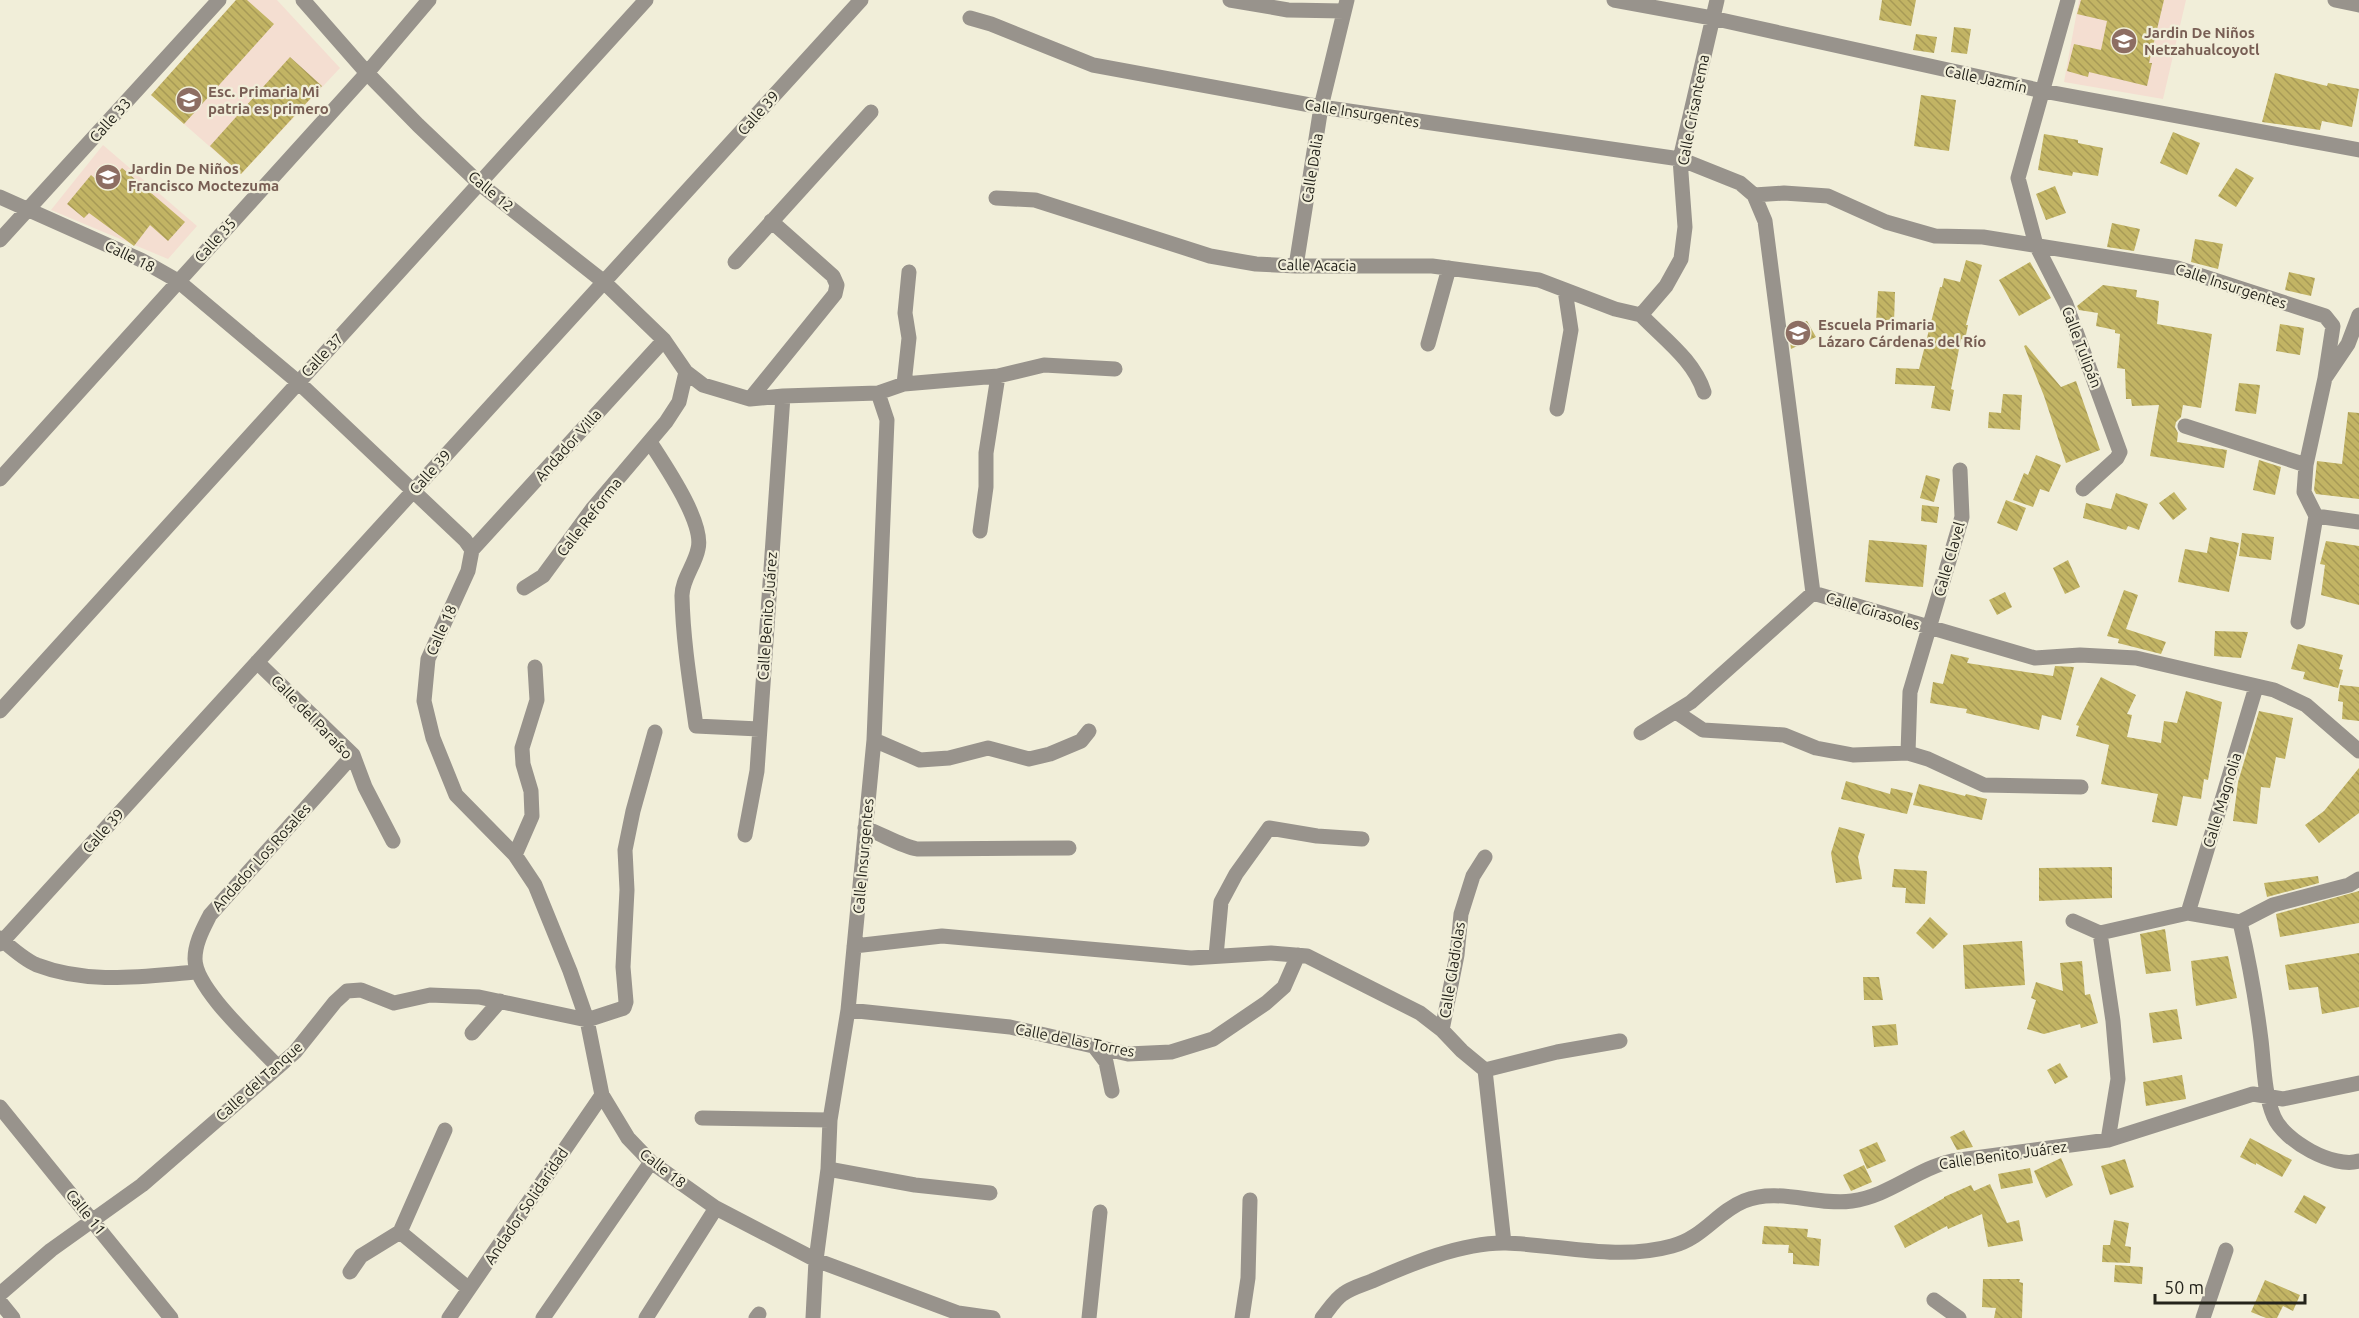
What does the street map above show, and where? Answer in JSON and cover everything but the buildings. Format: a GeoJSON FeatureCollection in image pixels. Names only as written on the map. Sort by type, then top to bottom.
{"type":"FeatureCollection","features":[{"type":"Feature","properties":{"kind":"street","name":"Calle 33"},"geometry":{"type":"LineString","coordinates":[[0,240],[219,0]]}},
{"type":"Feature","properties":{"kind":"street","name":"Calle 12"},"geometry":{"type":"LineString","coordinates":[[303,0],[367,73],[418,125],[480,184],[604,282],[664,340],[687,372]]}},
{"type":"Feature","properties":{"kind":"street","name":"Calle 35"},"geometry":{"type":"LineString","coordinates":[[0,479],[367,73],[429,0]]}},
{"type":"Feature","properties":{"kind":"street","name":"Calle 37"},"geometry":{"type":"LineString","coordinates":[[0,711],[646,0]]}},
{"type":"Feature","properties":{"kind":"street","name":"Calle 39"},"geometry":{"type":"LineString","coordinates":[[1,941],[861,0]]}},
{"type":"Feature","properties":{"kind":"street"},"geometry":{"type":"LineString","coordinates":[[1230,0],[1288,10],[1345,5]]}},
{"type":"Feature","properties":{"kind":"street","name":"Calle Jazmín"},"geometry":{"type":"LineString","coordinates":[[1614,0],[1712,18],[2043,91],[2359,150]]}},
{"type":"Feature","properties":{"kind":"street","name":"Calle Crisantema"},"geometry":{"type":"LineString","coordinates":[[1641,315],[1666,286],[1681,259],[1685,227],[1680,159],[1717,0]]}},
{"type":"Feature","properties":{"kind":"street"},"geometry":{"type":"LineString","coordinates":[[2036,245],[2018,178],[2068,0]]}},
{"type":"Feature","properties":{"kind":"street"},"geometry":{"type":"LineString","coordinates":[[2335,0],[2359,5]]}},
{"type":"Feature","properties":{"kind":"street","name":"Calle Dalia"},"geometry":{"type":"LineString","coordinates":[[1296,266],[1321,107],[1345,5]]}},
{"type":"Feature","properties":{"kind":"street","name":"Calle Insurgentes"},"geometry":{"type":"LineString","coordinates":[[970,18],[1093,64],[1321,107],[1680,159],[1740,183],[1754,195],[1828,196],[1886,222],[1935,236],[1983,237],[2177,268],[2325,316],[2333,326],[2325,378],[2306,465],[2304,492],[2316,516]]}},
{"type":"Feature","properties":{"kind":"street"},"geometry":{"type":"LineString","coordinates":[[735,262],[871,112]]}},
{"type":"Feature","properties":{"kind":"street","name":"Calle Girasoles"},"geometry":{"type":"LineString","coordinates":[[1754,195],[1765,221],[1813,593],[1929,629],[2035,658],[2080,655],[2136,658],[2256,687]]}},
{"type":"Feature","properties":{"kind":"street","name":"Calle 18"},"geometry":{"type":"LineString","coordinates":[[0,197],[141,260],[178,281],[298,382],[465,540],[472,550],[468,571],[428,659],[424,701],[433,738],[456,795],[515,855],[535,885],[570,970],[587,1020],[602,1095],[628,1138],[651,1162],[716,1208],[816,1260],[958,1313],[993,1318]]}},
{"type":"Feature","properties":{"kind":"street","name":"Calle Acacia"},"geometry":{"type":"LineString","coordinates":[[996,198],[1035,200],[1210,256],[1256,264],[1296,266],[1432,266],[1539,280],[1615,309],[1641,315]]}},
{"type":"Feature","properties":{"kind":"street"},"geometry":{"type":"LineString","coordinates":[[750,399],[835,294],[837,285],[833,276],[771,221]]}},
{"type":"Feature","properties":{"kind":"street","name":"Calle Tulipán"},"geometry":{"type":"LineString","coordinates":[[2036,245],[2066,304],[2120,452],[2117,458],[2083,489]]}},
{"type":"Feature","properties":{"kind":"street"},"geometry":{"type":"LineString","coordinates":[[1428,344],[1449,268]]}},
{"type":"Feature","properties":{"kind":"street"},"geometry":{"type":"LineString","coordinates":[[904,384],[909,338],[905,314],[909,272]]}},
{"type":"Feature","properties":{"kind":"street"},"geometry":{"type":"LineString","coordinates":[[1557,409],[1571,330],[1565,290]]}},
{"type":"Feature","properties":{"kind":"street"},"geometry":{"type":"LineString","coordinates":[[1641,315],[1688,362],[1699,376],[1704,392]]}},
{"type":"Feature","properties":{"kind":"street"},"geometry":{"type":"LineString","coordinates":[[2325,378],[2348,344],[2359,315]]}},
{"type":"Feature","properties":{"kind":"street","name":"Andador Villa"},"geometry":{"type":"LineString","coordinates":[[472,550],[664,340]]}},
{"type":"Feature","properties":{"kind":"street"},"geometry":{"type":"LineString","coordinates":[[687,372],[703,385],[750,399],[878,393],[904,384],[998,376],[1044,365],[1115,369]]}},
{"type":"Feature","properties":{"kind":"street","name":"Calle Reforma"},"geometry":{"type":"LineString","coordinates":[[524,588],[543,576],[593,508],[650,441],[679,402],[687,372]]}},
{"type":"Feature","properties":{"kind":"street"},"geometry":{"type":"LineString","coordinates":[[980,531],[986,486],[986,453],[998,376]]}},
{"type":"Feature","properties":{"kind":"street","name":"Calle Insurgentes"},"geometry":{"type":"LineString","coordinates":[[813,1318],[816,1260],[828,1169],[830,1120],[848,1010],[874,740],[886,420],[878,393]]}},
{"type":"Feature","properties":{"kind":"street","name":"Calle Benito Juárez"},"geometry":{"type":"LineString","coordinates":[[745,835],[757,771],[783,396]]}},
{"type":"Feature","properties":{"kind":"street"},"geometry":{"type":"LineString","coordinates":[[2185,426],[2306,465]]}},
{"type":"Feature","properties":{"kind":"street"},"geometry":{"type":"LineString","coordinates":[[650,441],[683,494],[698,539],[699,547],[682,594],[685,651],[696,726],[759,729]]}},
{"type":"Feature","properties":{"kind":"street","name":"Calle Clavel"},"geometry":{"type":"LineString","coordinates":[[1908,753],[1910,692],[1962,517],[1960,470]]}},
{"type":"Feature","properties":{"kind":"street"},"geometry":{"type":"LineString","coordinates":[[2298,622],[2316,516],[2359,522]]}},
{"type":"Feature","properties":{"kind":"street"},"geometry":{"type":"LineString","coordinates":[[1641,733],[1691,702],[1813,593]]}},
{"type":"Feature","properties":{"kind":"street","name":"Calle del Paraíso"},"geometry":{"type":"LineString","coordinates":[[257,662],[352,754],[365,787],[393,841]]}},
{"type":"Feature","properties":{"kind":"street"},"geometry":{"type":"LineString","coordinates":[[515,855],[532,816],[531,791],[523,764],[522,748],[537,700],[536,667]]}},
{"type":"Feature","properties":{"kind":"street"},"geometry":{"type":"LineString","coordinates":[[2256,687],[2274,690],[2306,705],[2359,751]]}},
{"type":"Feature","properties":{"kind":"street","name":"Calle Magnolia"},"geometry":{"type":"LineString","coordinates":[[2188,914],[2256,687]]}},
{"type":"Feature","properties":{"kind":"street"},"geometry":{"type":"LineString","coordinates":[[1676,712],[1703,730],[1784,735],[1816,748],[1853,755],[1908,753],[1928,759],[1984,785],[2081,788]]}},
{"type":"Feature","properties":{"kind":"street"},"geometry":{"type":"LineString","coordinates":[[874,740],[920,760],[949,758],[988,748],[1029,759],[1050,754],[1081,741],[1089,731]]}},
{"type":"Feature","properties":{"kind":"street"},"geometry":{"type":"LineString","coordinates":[[587,1020],[619,1011],[624,1008],[626,1002],[623,967],[627,890],[625,850],[633,811],[655,732]]}},
{"type":"Feature","properties":{"kind":"street","name":"Andador Los Rosales"},"geometry":{"type":"LineString","coordinates":[[197,972],[195,959],[197,942],[210,915],[352,754]]}},
{"type":"Feature","properties":{"kind":"street"},"geometry":{"type":"LineString","coordinates":[[865,828],[888,836],[908,848],[917,849],[1069,848]]}},
{"type":"Feature","properties":{"kind":"street"},"geometry":{"type":"LineString","coordinates":[[1216,956],[1221,902],[1236,874],[1269,828],[1317,836],[1362,839]]}},
{"type":"Feature","properties":{"kind":"street","name":"Calle Gladiolas"},"geometry":{"type":"LineString","coordinates":[[1485,857],[1473,876],[1461,914],[1457,955],[1442,1029],[1462,1051],[1485,1070]]}},
{"type":"Feature","properties":{"kind":"street"},"geometry":{"type":"LineString","coordinates":[[2073,921],[2100,933],[2188,914],[2240,922],[2273,905],[2349,885],[2359,879]]}},
{"type":"Feature","properties":{"kind":"street"},"geometry":{"type":"LineString","coordinates":[[2240,922],[2253,980],[2268,1097],[2274,1119],[2299,1143],[2333,1162],[2359,1161]]}},
{"type":"Feature","properties":{"kind":"street"},"geometry":{"type":"LineString","coordinates":[[2100,933],[2113,1021],[2118,1079],[2108,1140]]}},
{"type":"Feature","properties":{"kind":"street"},"geometry":{"type":"LineString","coordinates":[[854,946],[942,936],[1191,958],[1271,953],[1307,956],[1420,1013],[1442,1029]]}},
{"type":"Feature","properties":{"kind":"street"},"geometry":{"type":"LineString","coordinates":[[1,941],[35,964],[80,977],[123,978],[197,972],[208,992],[278,1067]]}},
{"type":"Feature","properties":{"kind":"street","name":"Calle de las Torres"},"geometry":{"type":"LineString","coordinates":[[848,1010],[1010,1027],[1128,1054],[1171,1052],[1213,1039],[1266,1003],[1284,987],[1298,955]]}},
{"type":"Feature","properties":{"kind":"street","name":"Calle del Tanque"},"geometry":{"type":"LineString","coordinates":[[0,1294],[51,1250],[141,1185],[278,1067],[295,1052],[335,1002],[347,991],[361,990],[394,1003],[430,995],[479,997],[587,1020]]}},
{"type":"Feature","properties":{"kind":"street"},"geometry":{"type":"LineString","coordinates":[[472,1033],[500,1001]]}},
{"type":"Feature","properties":{"kind":"street"},"geometry":{"type":"LineString","coordinates":[[1504,1243],[1485,1070],[1557,1052],[1620,1041]]}},
{"type":"Feature","properties":{"kind":"street"},"geometry":{"type":"LineString","coordinates":[[1093,1045],[1106,1062],[1112,1091]]}},
{"type":"Feature","properties":{"kind":"street","name":"Calle Benito Juárez"},"geometry":{"type":"LineString","coordinates":[[1322,1318],[1341,1294],[1397,1270],[1469,1246],[1504,1243],[1638,1253],[1674,1246],[1700,1234],[1723,1214],[1745,1201],[1772,1195],[1826,1203],[1852,1201],[1879,1195],[1932,1165],[2108,1140],[2253,1094],[2283,1099],[2359,1083]]}},
{"type":"Feature","properties":{"kind":"street","name":"Andador Solidaridad"},"geometry":{"type":"LineString","coordinates":[[449,1318],[602,1095]]}},
{"type":"Feature","properties":{"kind":"street","name":"Calle 11"},"geometry":{"type":"LineString","coordinates":[[0,1107],[171,1318]]}},
{"type":"Feature","properties":{"kind":"street"},"geometry":{"type":"LineString","coordinates":[[702,1118],[830,1120]]}},
{"type":"Feature","properties":{"kind":"street"},"geometry":{"type":"LineString","coordinates":[[350,1272],[361,1256],[400,1232],[445,1130]]}},
{"type":"Feature","properties":{"kind":"street"},"geometry":{"type":"LineString","coordinates":[[543,1318],[651,1162]]}},
{"type":"Feature","properties":{"kind":"street"},"geometry":{"type":"LineString","coordinates":[[828,1169],[915,1185],[990,1193]]}},
{"type":"Feature","properties":{"kind":"street"},"geometry":{"type":"LineString","coordinates":[[1242,1318],[1248,1278],[1250,1200]]}},
{"type":"Feature","properties":{"kind":"street"},"geometry":{"type":"LineString","coordinates":[[646,1318],[716,1208]]}},
{"type":"Feature","properties":{"kind":"street"},"geometry":{"type":"LineString","coordinates":[[1089,1318],[1100,1212]]}},
{"type":"Feature","properties":{"kind":"street"},"geometry":{"type":"LineString","coordinates":[[400,1232],[470,1289]]}},
{"type":"Feature","properties":{"kind":"street"},"geometry":{"type":"LineString","coordinates":[[2203,1318],[2226,1250]]}},
{"type":"Feature","properties":{"kind":"street"},"geometry":{"type":"LineString","coordinates":[[1934,1300],[1959,1318]]}},
{"type":"Feature","properties":{"kind":"street"},"geometry":{"type":"LineString","coordinates":[[0,1302],[13,1318]]}},
{"type":"Feature","properties":{"kind":"shaded area"},"geometry":{"type":"Polygon","coordinates":[[[236,0],[277,0],[340,68],[241,174],[151,95],[236,0]]]}},
{"type":"Feature","properties":{"kind":"shaded area","name":"Jardin De Niños Netzahualcoyotl"},"geometry":{"type":"Polygon","coordinates":[[[2079,0],[2186,0],[2163,99],[2064,82],[2079,0]]]}},
{"type":"Feature","properties":{"kind":"shaded area","name":"Jardin De Niños Francisco Moctezuma"},"geometry":{"type":"Polygon","coordinates":[[[103,145],[197,226],[168,259],[51,210],[103,145]]]}},
{"type":"Feature","properties":{"kind":"place","name":"Jardin De Niños Netzahualcoyotl"},"geometry":{"type":"Point","coordinates":[2124,41]}},
{"type":"Feature","properties":{"kind":"place","name":"Esc. Primaria Mi patria es primero"},"geometry":{"type":"Point","coordinates":[189,100]}},
{"type":"Feature","properties":{"kind":"place","name":"Jardin De Niños Francisco Moctezuma"},"geometry":{"type":"Point","coordinates":[108,177]}},
{"type":"Feature","properties":{"kind":"place","name":"Escuela Primaria Lázaro Cárdenas del Río"},"geometry":{"type":"Point","coordinates":[1798,333]}}]}
